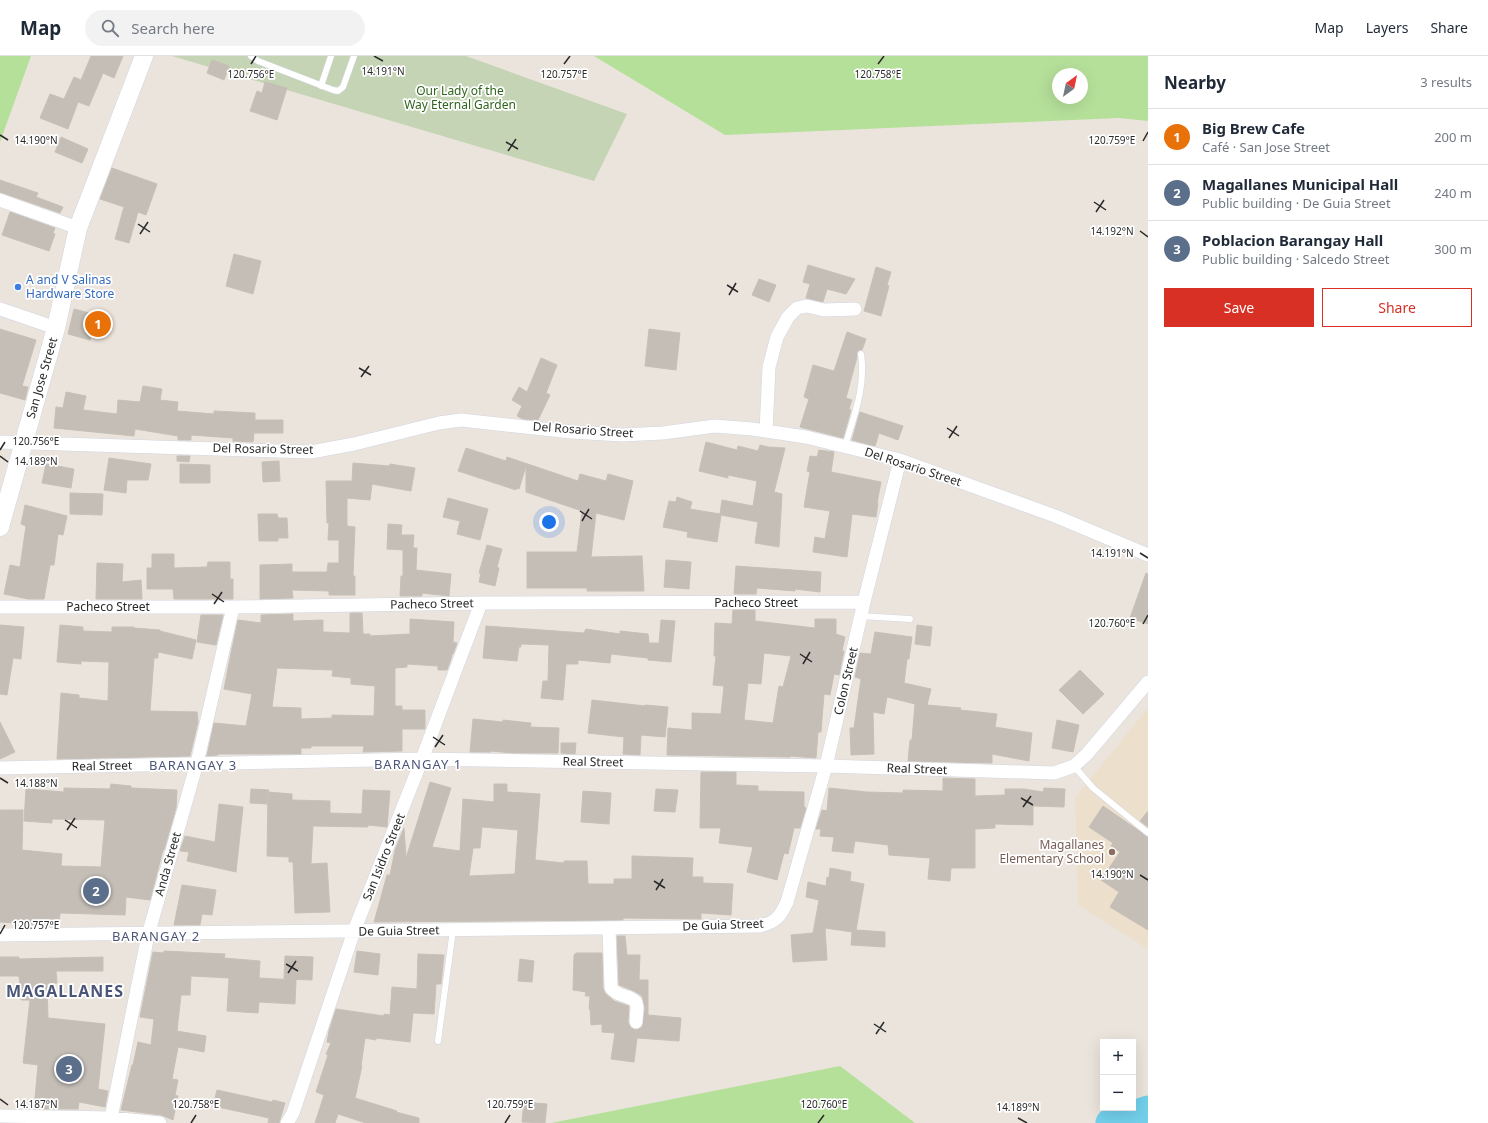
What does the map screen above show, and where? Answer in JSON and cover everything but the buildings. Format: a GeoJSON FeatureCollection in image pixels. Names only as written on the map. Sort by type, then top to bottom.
{"type":"FeatureCollection","features":[{"type":"Feature","properties":{"kind":"main road","name":"San Jose Street"},"geometry":{"type":"LineString","coordinates":[[0,527],[56,328],[78,228],[144,56]]}},
{"type":"Feature","properties":{"kind":"street"},"geometry":{"type":"LineString","coordinates":[[0,200],[78,228]]}},
{"type":"Feature","properties":{"kind":"street"},"geometry":{"type":"LineString","coordinates":[[766,431],[769,367],[777,337],[788,317],[797,308],[807,306],[824,310],[855,308]]}},
{"type":"Feature","properties":{"kind":"street"},"geometry":{"type":"LineString","coordinates":[[0,309],[56,328]]}},
{"type":"Feature","properties":{"kind":"street","name":"Del Rosario Street"},"geometry":{"type":"LineString","coordinates":[[0,442],[24,444],[311,452],[354,444],[440,422],[461,420],[571,432],[622,435],[663,433],[715,426],[766,431],[806,437],[900,460],[1055,516],[1148,555]]}},
{"type":"Feature","properties":{"kind":"street","name":"Colon Street"},"geometry":{"type":"LineString","coordinates":[[787,902],[826,766],[864,602],[900,460]]}},
{"type":"Feature","properties":{"kind":"street","name":"Pacheco Street"},"geometry":{"type":"LineString","coordinates":[[0,607],[233,607],[481,603],[864,602]]}},
{"type":"Feature","properties":{"kind":"street","name":"San Isidro Street"},"geometry":{"type":"LineString","coordinates":[[290,1118],[354,931],[422,760],[481,603]]}},
{"type":"Feature","properties":{"kind":"street","name":"Anda Street"},"geometry":{"type":"LineString","coordinates":[[110,1121],[148,935],[197,763],[233,607]]}},
{"type":"Feature","properties":{"kind":"street","name":"Real Street"},"geometry":{"type":"LineString","coordinates":[[0,768],[197,763],[422,760],[826,766],[1054,773],[1074,766],[1088,754],[1148,682]]}},
{"type":"Feature","properties":{"kind":"street","name":"De Guia Street"},"geometry":{"type":"LineString","coordinates":[[0,935],[148,935],[760,926],[771,923],[780,916],[787,902]]}},
{"type":"Feature","properties":{"kind":"street"},"geometry":{"type":"LineString","coordinates":[[609,928],[611,988],[619,995],[631,998],[636,1002],[636,1022]]}},
{"type":"Feature","properties":{"kind":"street"},"geometry":{"type":"LineString","coordinates":[[0,1116],[160,1123]]}},
{"type":"Feature","properties":{"kind":"lane"},"geometry":{"type":"LineString","coordinates":[[251,56],[258,61],[321,86],[338,91],[341,89],[354,56]]}},
{"type":"Feature","properties":{"kind":"lane"},"geometry":{"type":"LineString","coordinates":[[321,86],[331,56]]}},
{"type":"Feature","properties":{"kind":"lane"},"geometry":{"type":"LineString","coordinates":[[845,446],[858,404],[863,366],[861,354]]}},
{"type":"Feature","properties":{"kind":"lane"},"geometry":{"type":"LineString","coordinates":[[861,616],[910,619]]}},
{"type":"Feature","properties":{"kind":"lane"},"geometry":{"type":"LineString","coordinates":[[1074,766],[1093,788],[1148,833]]}},
{"type":"Feature","properties":{"kind":"lane"},"geometry":{"type":"LineString","coordinates":[[438,1041],[453,930]]}},
{"type":"Feature","properties":{"kind":"shaded area","name":"Magallanes Elementary School"},"geometry":{"type":"Polygon","coordinates":[[[1148,708],[1148,949],[1078,905],[1075,798],[1148,708]]]}},
{"type":"Feature","properties":{"kind":"green space"},"geometry":{"type":"Polygon","coordinates":[[[0,56],[31,56],[0,142],[0,56]]]}},
{"type":"Feature","properties":{"kind":"green space","name":"Our Lady of the Way Eternal Garden"},"geometry":{"type":"Polygon","coordinates":[[[172,56],[466,56],[627,114],[594,181],[172,56]]]}},
{"type":"Feature","properties":{"kind":"green space"},"geometry":{"type":"Polygon","coordinates":[[[594,56],[1148,56],[1148,121],[1119,118],[725,135],[594,56]]]}},
{"type":"Feature","properties":{"kind":"green space"},"geometry":{"type":"Polygon","coordinates":[[[840,1066],[915,1123],[551,1123],[840,1066]]]}},
{"type":"Feature","properties":{"kind":"waterway"},"geometry":{"type":"LineString","coordinates":[[1110,1123],[1148,1110]]}},
{"type":"Feature","properties":{"kind":"place","name":"A and V Salinas Hardware Store"},"geometry":{"type":"Point","coordinates":[18,287]}},
{"type":"Feature","properties":{"kind":"place","name":"Big Brew Cafe"},"geometry":{"type":"Point","coordinates":[98,324]}},
{"type":"Feature","properties":{"kind":"place","name":"Magallanes Elementary School"},"geometry":{"type":"Point","coordinates":[1112,852]}},
{"type":"Feature","properties":{"kind":"place","name":"Magallanes Municipal Hall"},"geometry":{"type":"Point","coordinates":[96,891]}},
{"type":"Feature","properties":{"kind":"place","name":"Poblacion Barangay Hall"},"geometry":{"type":"Point","coordinates":[69,1069]}},
{"type":"Feature","properties":{"kind":"district","name":"BARANGAY 1"},"geometry":{"type":"Point","coordinates":[418,764]}},
{"type":"Feature","properties":{"kind":"district","name":"BARANGAY 3"},"geometry":{"type":"Point","coordinates":[193,765]}},
{"type":"Feature","properties":{"kind":"district","name":"BARANGAY 2"},"geometry":{"type":"Point","coordinates":[156,936]}},
{"type":"Feature","properties":{"kind":"district","name":"MAGALLANES"},"geometry":{"type":"Point","coordinates":[65,991]}}]}
